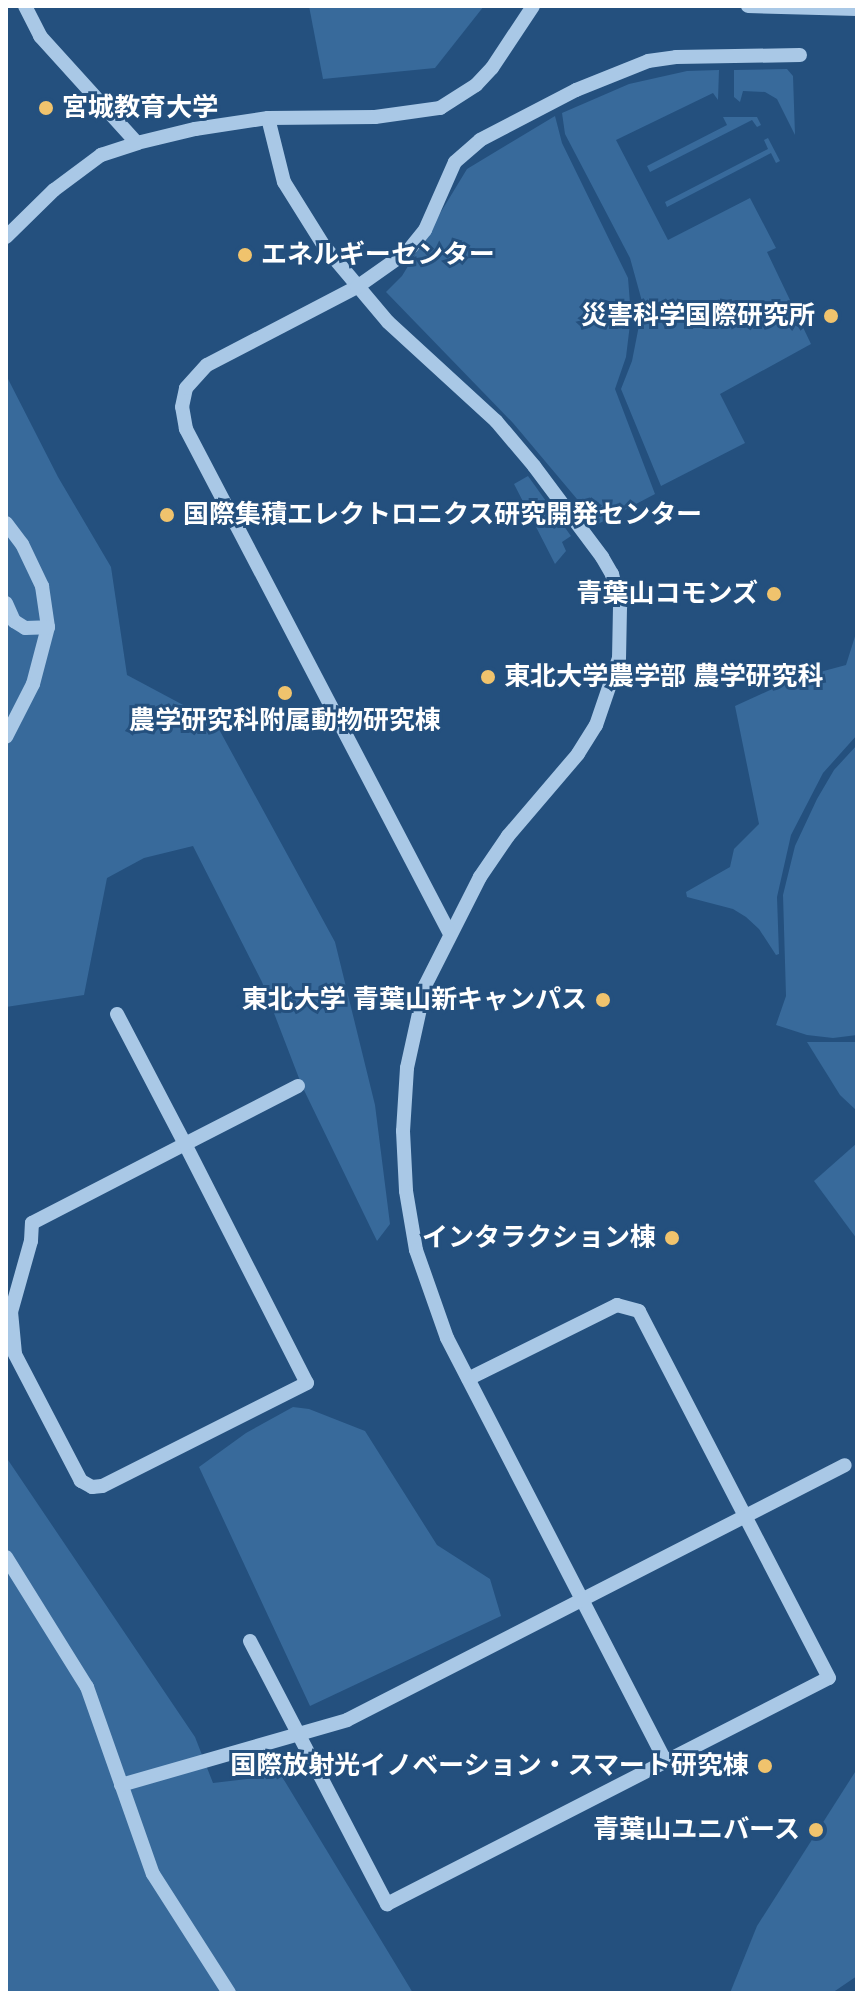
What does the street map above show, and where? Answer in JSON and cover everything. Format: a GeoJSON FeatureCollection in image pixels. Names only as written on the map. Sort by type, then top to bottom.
{"type":"FeatureCollection","features":[{"type":"Feature","properties":{"kind":"street"},"geometry":{"type":"LineString","coordinates":[[25,6],[40,36],[137,143]]}},
{"type":"Feature","properties":{"kind":"street"},"geometry":{"type":"LineString","coordinates":[[6,237],[54,190],[101,155],[137,143],[195,129],[268,118],[375,117],[440,108],[476,85],[492,68],[533,6]]}},
{"type":"Feature","properties":{"kind":"street"},"geometry":{"type":"LineString","coordinates":[[748,6],[857,9]]}},
{"type":"Feature","properties":{"kind":"street"},"geometry":{"type":"LineString","coordinates":[[449,932],[186,429],[182,407],[186,388],[207,365],[357,287],[408,251],[425,230],[446,177],[467,149],[525,116],[618,70],[648,61],[702,56],[800,55]]}},
{"type":"Feature","properties":{"kind":"street"},"geometry":{"type":"LineString","coordinates":[[268,118],[284,182],[324,246],[405,338],[496,421],[534,466],[602,557],[612,574],[620,607],[619,658],[596,725],[578,754],[508,836],[449,932],[425,986],[407,1068],[403,1131],[406,1191],[416,1250],[433,1305],[468,1379],[666,1762]]}},
{"type":"Feature","properties":{"kind":"street"},"geometry":{"type":"LineString","coordinates":[[6,523],[22,544],[42,586],[48,627],[33,684],[6,737]]}},
{"type":"Feature","properties":{"kind":"street"},"geometry":{"type":"LineString","coordinates":[[6,603],[14,621],[25,628],[48,627]]}},
{"type":"Feature","properties":{"kind":"street"},"geometry":{"type":"LineString","coordinates":[[117,1014],[185,1144],[307,1383],[102,1486],[92,1487],[81,1481],[15,1354],[11,1312],[31,1241],[32,1223],[185,1144],[298,1086]]}},
{"type":"Feature","properties":{"kind":"street"},"geometry":{"type":"LineString","coordinates":[[250,1641],[387,1904],[829,1678],[639,1311],[617,1305],[468,1379]]}},
{"type":"Feature","properties":{"kind":"street"},"geometry":{"type":"LineString","coordinates":[[121,1785],[347,1720],[845,1465]]}},
{"type":"Feature","properties":{"kind":"street"},"geometry":{"type":"LineString","coordinates":[[6,1557],[87,1687],[153,1874],[229,1993]]}},
{"type":"Feature","properties":{"kind":"shaded area"},"geometry":{"type":"Polygon","coordinates":[[[309,6],[484,6],[435,68],[323,79],[309,6]]]}},
{"type":"Feature","properties":{"kind":"shaded area"},"geometry":{"type":"Polygon","coordinates":[[[787,69],[793,76],[795,135],[777,99],[765,92],[743,91],[740,102],[734,97],[734,70],[787,69]]]}},
{"type":"Feature","properties":{"kind":"shaded area"},"geometry":{"type":"Polygon","coordinates":[[[719,70],[718,100],[713,93],[616,140],[668,240],[750,198],[776,248],[767,252],[811,344],[720,394],[745,443],[661,486],[621,389],[632,361],[643,305],[630,258],[565,134],[562,113],[629,84],[687,71],[719,70]]]}},
{"type":"Feature","properties":{"kind":"shaded area"},"geometry":{"type":"Polygon","coordinates":[[[555,116],[562,143],[628,278],[631,316],[626,357],[615,389],[655,494],[598,524],[513,423],[386,292],[402,276],[467,169],[555,116]]]}},
{"type":"Feature","properties":{"kind":"shaded area"},"geometry":{"type":"Polygon","coordinates":[[[723,117],[757,117],[761,125],[757,127],[752,120],[650,172],[647,166],[727,125],[723,117]]]}},
{"type":"Feature","properties":{"kind":"shaded area"},"geometry":{"type":"Polygon","coordinates":[[[768,138],[780,161],[776,163],[771,153],[667,207],[665,202],[768,149],[764,140],[768,138]]]}},
{"type":"Feature","properties":{"kind":"shaded area"},"geometry":{"type":"Polygon","coordinates":[[[6,375],[58,477],[111,567],[127,675],[215,722],[335,942],[375,1105],[390,1224],[377,1241],[302,1086],[262,982],[193,846],[144,858],[107,878],[84,995],[6,1007],[6,375]]]}},
{"type":"Feature","properties":{"kind":"shaded area"},"geometry":{"type":"Polygon","coordinates":[[[528,476],[571,536],[562,542],[566,551],[555,564],[514,484],[528,476]]]}},
{"type":"Feature","properties":{"kind":"shaded area"},"geometry":{"type":"Polygon","coordinates":[[[857,630],[857,735],[823,773],[791,835],[777,897],[779,954],[776,955],[759,929],[746,917],[733,909],[687,897],[686,892],[730,867],[734,849],[759,824],[735,706],[794,679],[846,665],[857,630]]]}},
{"type":"Feature","properties":{"kind":"shaded area"},"geometry":{"type":"Polygon","coordinates":[[[857,745],[857,1035],[833,1038],[807,1035],[776,1025],[786,996],[783,895],[795,846],[817,799],[834,770],[857,745]]]}},
{"type":"Feature","properties":{"kind":"shaded area"},"geometry":{"type":"Polygon","coordinates":[[[807,1042],[857,1042],[857,1111],[840,1095],[807,1042]]]}},
{"type":"Feature","properties":{"kind":"shaded area"},"geometry":{"type":"Polygon","coordinates":[[[857,1143],[857,1239],[814,1181],[857,1143]]]}},
{"type":"Feature","properties":{"kind":"shaded area"},"geometry":{"type":"Polygon","coordinates":[[[293,1407],[309,1409],[365,1431],[437,1545],[490,1579],[501,1616],[310,1706],[199,1467],[246,1433],[293,1407]]]}},
{"type":"Feature","properties":{"kind":"shaded area"},"geometry":{"type":"Polygon","coordinates":[[[6,1457],[195,1737],[213,1783],[281,1775],[413,1993],[6,1993],[6,1457]]]}},
{"type":"Feature","properties":{"kind":"shaded area"},"geometry":{"type":"Polygon","coordinates":[[[857,1769],[857,1976],[832,1993],[730,1993],[757,1926],[857,1769]]]}},
{"type":"Feature","properties":{"kind":"place","name":"宮城教育大学"},"geometry":{"type":"Point","coordinates":[46,108]}},
{"type":"Feature","properties":{"kind":"place","name":"エネルギーセンター"},"geometry":{"type":"Point","coordinates":[245,255]}},
{"type":"Feature","properties":{"kind":"place","name":"災害科学国際研究所"},"geometry":{"type":"Point","coordinates":[831,316]}},
{"type":"Feature","properties":{"kind":"place","name":"国際集積エレクトロニクス研究開発センター"},"geometry":{"type":"Point","coordinates":[167,515]}},
{"type":"Feature","properties":{"kind":"place","name":"青葉山コモンズ"},"geometry":{"type":"Point","coordinates":[774,594]}},
{"type":"Feature","properties":{"kind":"place","name":"東北大学農学部 農学研究科"},"geometry":{"type":"Point","coordinates":[488,677]}},
{"type":"Feature","properties":{"kind":"place","name":"農学研究科附属動物研究棟"},"geometry":{"type":"Point","coordinates":[285,693]}},
{"type":"Feature","properties":{"kind":"place","name":"東北大学 青葉山新キャンパス"},"geometry":{"type":"Point","coordinates":[603,1000]}},
{"type":"Feature","properties":{"kind":"place","name":"インタラクション棟"},"geometry":{"type":"Point","coordinates":[672,1238]}},
{"type":"Feature","properties":{"kind":"place","name":"国際放射光イノベーション・スマート研究棟"},"geometry":{"type":"Point","coordinates":[765,1766]}},
{"type":"Feature","properties":{"kind":"place","name":"青葉山ユニバース"},"geometry":{"type":"Point","coordinates":[816,1830]}}]}
